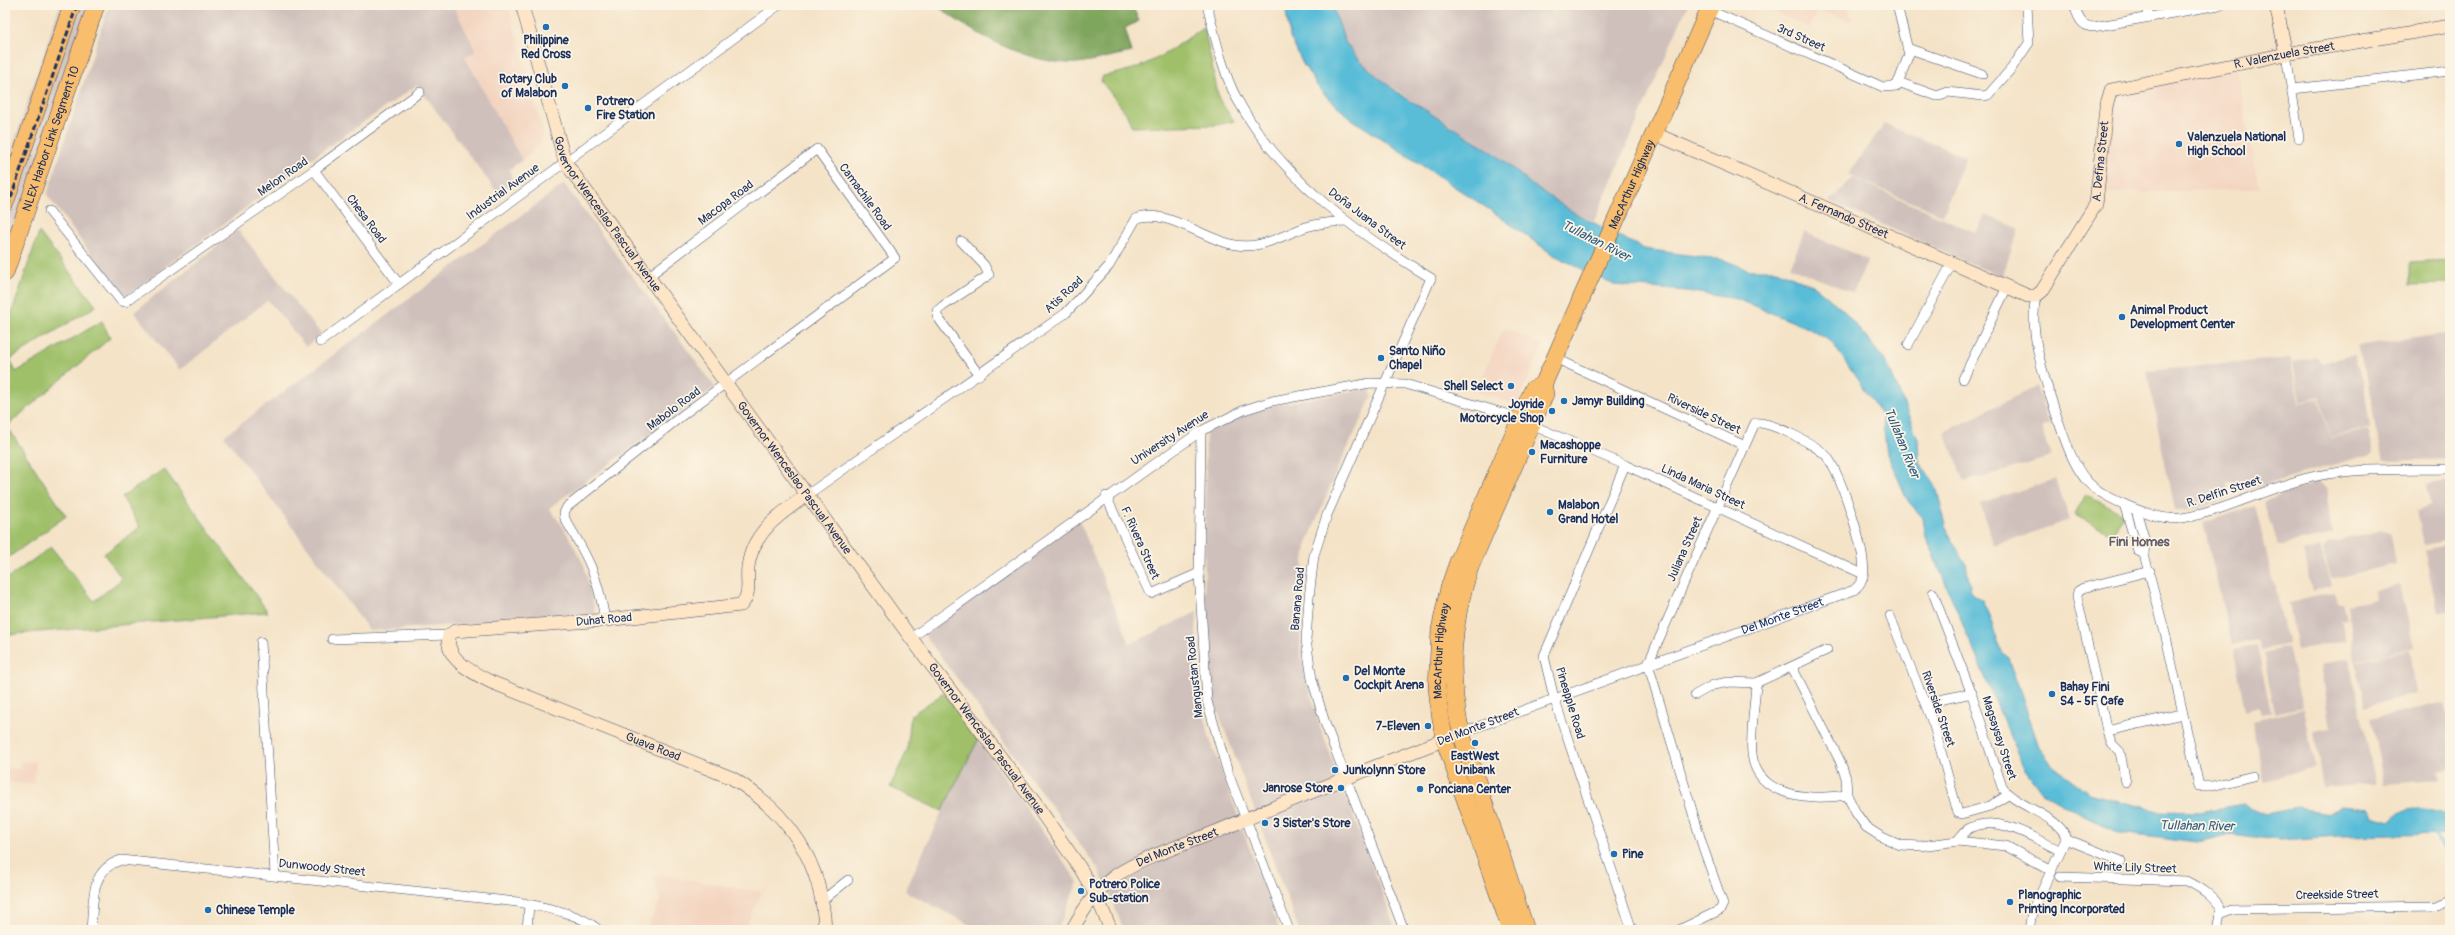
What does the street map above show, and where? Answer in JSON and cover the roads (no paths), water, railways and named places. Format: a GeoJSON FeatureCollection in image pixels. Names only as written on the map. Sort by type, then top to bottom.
{"type":"FeatureCollection","features":[{"type":"Feature","properties":{"kind":"highway","name":"NLEX Harbor Link Segment 10"},"geometry":{"type":"LineString","coordinates":[[5,203],[72,5]]}},
{"type":"Feature","properties":{"kind":"highway","name":"NLEX Harbor Link Segment 10"},"geometry":{"type":"LineString","coordinates":[[5,273],[96,5]]}},
{"type":"Feature","properties":{"kind":"highway","name":"MacArthur Highway"},"geometry":{"type":"LineString","coordinates":[[1511,930],[1444,739],[1437,674],[1440,630],[1449,588],[1458,562],[1525,423],[1545,394],[1543,385],[1614,221],[1710,7]]}},
{"type":"Feature","properties":{"kind":"highway","name":"MacArthur Highway"},"geometry":{"type":"LineString","coordinates":[[1525,423],[1470,567],[1462,593],[1454,633],[1452,674],[1461,733],[1526,930]]}},
{"type":"Feature","properties":{"kind":"street","name":"Governor Wenceslao Pascual Avenue"},"geometry":{"type":"LineString","coordinates":[[522,5],[565,162],[881,598],[1035,803],[1080,868],[1096,895],[1111,930]]}},
{"type":"Feature","properties":{"kind":"street","name":"Industrial Avenue"},"geometry":{"type":"LineString","coordinates":[[320,342],[779,5]]}},
{"type":"Feature","properties":{"kind":"street","name":"Doña Juana Street"},"geometry":{"type":"LineString","coordinates":[[1207,5],[1230,84],[1236,97],[1254,125],[1296,176],[1345,220],[1431,278]]}},
{"type":"Feature","properties":{"kind":"street"},"geometry":{"type":"LineString","coordinates":[[1897,5],[1909,54],[1898,82],[1937,96],[1948,92],[1983,96],[1988,95],[2011,69],[2029,43],[2027,5]]}},
{"type":"Feature","properties":{"kind":"street"},"geometry":{"type":"LineString","coordinates":[[2074,5],[2081,22],[2086,27],[2214,6]]}},
{"type":"Feature","properties":{"kind":"street"},"geometry":{"type":"LineString","coordinates":[[2147,5],[2149,17]]}},
{"type":"Feature","properties":{"kind":"street"},"geometry":{"type":"LineString","coordinates":[[2276,5],[2286,54],[2299,138]]}},
{"type":"Feature","properties":{"kind":"street","name":"3rd Street"},"geometry":{"type":"LineString","coordinates":[[1710,7],[1883,87],[1897,86],[1898,82]]}},
{"type":"Feature","properties":{"kind":"street","name":"R. Valenzuela Street"},"geometry":{"type":"LineString","coordinates":[[2118,86],[2286,54],[2450,26]]}},
{"type":"Feature","properties":{"kind":"street"},"geometry":{"type":"LineString","coordinates":[[1907,48],[1982,74]]}},
{"type":"Feature","properties":{"kind":"street"},"geometry":{"type":"LineString","coordinates":[[2292,89],[2450,71]]}},
{"type":"Feature","properties":{"kind":"street","name":"A. Defina Street"},"geometry":{"type":"LineString","coordinates":[[2036,296],[2042,291],[2096,204],[2107,96],[2111,90],[2118,86]]}},
{"type":"Feature","properties":{"kind":"street","name":"Melon Road"},"geometry":{"type":"LineString","coordinates":[[49,211],[121,301],[125,302],[314,170],[420,92]]}},
{"type":"Feature","properties":{"kind":"street","name":"A. Fernando Street"},"geometry":{"type":"LineString","coordinates":[[1653,133],[2028,296],[2036,296]]}},
{"type":"Feature","properties":{"kind":"street","name":"Camachile Road"},"geometry":{"type":"LineString","coordinates":[[817,149],[895,258]]}},
{"type":"Feature","properties":{"kind":"street","name":"Macopa Road"},"geometry":{"type":"LineString","coordinates":[[649,276],[817,149]]}},
{"type":"Feature","properties":{"kind":"street","name":"Chesa Road"},"geometry":{"type":"LineString","coordinates":[[314,170],[399,284]]}},
{"type":"Feature","properties":{"kind":"street","name":"Atis Road"},"geometry":{"type":"LineString","coordinates":[[807,495],[1066,313],[1109,266],[1132,223],[1142,216],[1155,215],[1215,239],[1244,246],[1261,245],[1309,226],[1345,220]]}},
{"type":"Feature","properties":{"kind":"street"},"geometry":{"type":"LineString","coordinates":[[960,241],[984,265],[989,275],[937,311],[937,316],[979,375]]}},
{"type":"Feature","properties":{"kind":"street","name":"Mabolo Road"},"geometry":{"type":"LineString","coordinates":[[605,620],[600,591],[590,562],[566,519],[564,513],[567,507],[684,414],[727,385],[895,258]]}},
{"type":"Feature","properties":{"kind":"street"},"geometry":{"type":"LineString","coordinates":[[1908,345],[1952,263]]}},
{"type":"Feature","properties":{"kind":"street","name":"Banana Road"},"geometry":{"type":"LineString","coordinates":[[1404,930],[1325,723],[1312,678],[1306,640],[1314,555],[1327,514],[1431,278]]}},
{"type":"Feature","properties":{"kind":"street"},"geometry":{"type":"LineString","coordinates":[[1963,379],[2007,287]]}},
{"type":"Feature","properties":{"kind":"street","name":"R. Delfin Street"},"geometry":{"type":"LineString","coordinates":[[2036,296],[2033,311],[2038,347],[2066,445],[2086,480],[2136,510],[2156,516],[2181,518],[2310,477],[2348,470],[2450,469]]}},
{"type":"Feature","properties":{"kind":"street","name":"Riverside Street"},"geometry":{"type":"LineString","coordinates":[[1555,358],[1743,445],[1752,427],[1759,422],[1817,448],[1827,456],[1833,466],[1862,549],[1863,574]]}},
{"type":"Feature","properties":{"kind":"street","name":"University Avenue"},"geometry":{"type":"LineString","coordinates":[[911,638],[1106,496],[1201,431],[1244,410],[1272,401],[1386,382],[1436,392],[1525,423]]}},
{"type":"Feature","properties":{"kind":"street","name":"Linda Maria Street"},"geometry":{"type":"LineString","coordinates":[[1525,423],[1625,465],[1863,574]]}},
{"type":"Feature","properties":{"kind":"street","name":"Mangustan Road"},"geometry":{"type":"LineString","coordinates":[[1201,431],[1199,573],[1207,700],[1219,747],[1289,930]]}},
{"type":"Feature","properties":{"kind":"street","name":"Juliana Street"},"geometry":{"type":"LineString","coordinates":[[1648,664],[1743,445]]}},
{"type":"Feature","properties":{"kind":"street","name":"Pineapple Road"},"geometry":{"type":"LineString","coordinates":[[1625,465],[1544,656],[1554,698],[1632,930]]}},
{"type":"Feature","properties":{"kind":"street","name":"Duhat Road"},"geometry":{"type":"LineString","coordinates":[[332,639],[449,635],[455,631],[605,620],[741,605],[747,599],[748,566],[752,553],[765,527],[777,515],[807,495]]}},
{"type":"Feature","properties":{"kind":"street","name":"F. Rivera Street"},"geometry":{"type":"LineString","coordinates":[[1106,496],[1149,592],[1154,594],[1199,573]]}},
{"type":"Feature","properties":{"kind":"street"},"geometry":{"type":"LineString","coordinates":[[2124,504],[2138,551],[2144,554]]}},
{"type":"Feature","properties":{"kind":"street"},"geometry":{"type":"LineString","coordinates":[[2136,510],[2145,541],[2144,554],[2150,571],[2198,786],[2212,786],[2253,776]]}},
{"type":"Feature","properties":{"kind":"street"},"geometry":{"type":"LineString","coordinates":[[2126,782],[2120,752],[2112,744],[2107,731],[2077,597],[2078,590],[2150,571]]}},
{"type":"Feature","properties":{"kind":"street","name":"Del Monte Street"},"geometry":{"type":"LineString","coordinates":[[1072,930],[1085,906],[1116,875],[1345,777],[1554,698],[1854,590],[1860,585],[1863,574]]}},
{"type":"Feature","properties":{"kind":"street","name":"Magsaysay Street"},"geometry":{"type":"LineString","coordinates":[[1933,593],[1972,693],[2000,782],[2008,795],[2057,825],[2065,834],[2066,839]]}},
{"type":"Feature","properties":{"kind":"street","name":"Riverside Street"},"geometry":{"type":"LineString","coordinates":[[1890,616],[1934,726],[1958,813],[1962,814],[1984,808],[2008,795]]}},
{"type":"Feature","properties":{"kind":"street","name":"Guava Road"},"geometry":{"type":"LineString","coordinates":[[449,635],[448,642],[453,654],[463,666],[474,674],[732,778],[754,792],[776,812],[795,835],[808,857],[823,900],[825,930]]}},
{"type":"Feature","properties":{"kind":"street"},"geometry":{"type":"LineString","coordinates":[[261,642],[275,875]]}},
{"type":"Feature","properties":{"kind":"street"},"geometry":{"type":"LineString","coordinates":[[1695,695],[1713,685],[1729,682],[1756,683],[1827,650]]}},
{"type":"Feature","properties":{"kind":"street"},"geometry":{"type":"LineString","coordinates":[[1648,664],[1703,847],[1723,904],[1720,910],[1679,930]]}},
{"type":"Feature","properties":{"kind":"street"},"geometry":{"type":"LineString","coordinates":[[1792,667],[1840,761],[1846,778],[1847,795],[1866,827],[1900,845],[1921,846],[1957,841],[2006,846],[2050,870]]}},
{"type":"Feature","properties":{"kind":"street"},"geometry":{"type":"LineString","coordinates":[[1756,683],[1752,754],[1762,778],[1776,789],[1800,797],[1826,798],[1847,795]]}},
{"type":"Feature","properties":{"kind":"street"},"geometry":{"type":"LineString","coordinates":[[1925,703],[1972,693]]}},
{"type":"Feature","properties":{"kind":"street"},"geometry":{"type":"LineString","coordinates":[[2107,731],[2182,714]]}},
{"type":"Feature","properties":{"kind":"street"},"geometry":{"type":"LineString","coordinates":[[1957,841],[1970,828],[1986,824],[2001,825],[2023,831],[2059,850]]}},
{"type":"Feature","properties":{"kind":"street"},"geometry":{"type":"LineString","coordinates":[[2028,930],[2032,912],[2059,850],[2066,839],[2121,861]]}},
{"type":"Feature","properties":{"kind":"street","name":"Dunwoody Street"},"geometry":{"type":"LineString","coordinates":[[91,930],[96,884],[100,872],[109,864],[121,860],[275,875],[529,905],[580,918],[599,930]]}},
{"type":"Feature","properties":{"kind":"street","name":"White Lily Street"},"geometry":{"type":"LineString","coordinates":[[2059,877],[2187,881],[2204,890],[2216,899],[2223,911]]}},
{"type":"Feature","properties":{"kind":"street"},"geometry":{"type":"LineString","coordinates":[[823,900],[848,880]]}},
{"type":"Feature","properties":{"kind":"street","name":"Creekside Street"},"geometry":{"type":"LineString","coordinates":[[2223,911],[2233,909],[2438,906],[2450,900]]}},
{"type":"Feature","properties":{"kind":"street"},"geometry":{"type":"LineString","coordinates":[[527,930],[529,905]]}},
{"type":"Feature","properties":{"kind":"street"},"geometry":{"type":"LineString","coordinates":[[2217,930],[2218,920],[2223,911]]}},
{"type":"Feature","properties":{"kind":"water","name":"Tullahan River"},"geometry":{"type":"Polygon","coordinates":[[[1285,5],[1332,5],[1346,44],[1360,61],[1378,77],[1401,95],[1494,153],[1532,185],[1571,211],[1644,249],[1724,260],[1749,270],[1776,270],[1814,286],[1843,310],[1887,363],[1918,439],[1919,462],[1936,487],[1949,536],[1966,563],[1971,592],[1982,600],[1990,618],[2001,652],[2009,658],[2039,747],[2052,765],[2089,793],[2158,811],[2200,812],[2243,804],[2266,814],[2296,808],[2329,813],[2341,806],[2369,809],[2372,816],[2390,821],[2405,810],[2418,808],[2450,815],[2450,834],[2338,836],[2279,840],[2229,834],[2197,843],[2120,833],[2082,815],[2042,792],[2022,765],[1926,537],[1923,518],[1908,501],[1887,454],[1882,416],[1832,342],[1806,327],[1737,299],[1686,291],[1614,285],[1552,254],[1496,214],[1350,118],[1320,90],[1303,64],[1290,37],[1285,5]]]}},
{"type":"Feature","properties":{"kind":"waterway"},"geometry":{"type":"LineString","coordinates":[[2433,832],[2450,858]]}},
{"type":"Feature","properties":{"kind":"railway"},"geometry":{"type":"LineString","coordinates":[[5,215],[77,5]]}},
{"type":"Feature","properties":{"kind":"place","name":"Philippine Red Cross"},"geometry":{"type":"Point","coordinates":[546,27]}},
{"type":"Feature","properties":{"kind":"place","name":"Rotary Club of Malabon"},"geometry":{"type":"Point","coordinates":[565,86]}},
{"type":"Feature","properties":{"kind":"place","name":"Potrero Fire Station"},"geometry":{"type":"Point","coordinates":[588,108]}},
{"type":"Feature","properties":{"kind":"place","name":"Valenzuela National High School"},"geometry":{"type":"Point","coordinates":[2179,144]}},
{"type":"Feature","properties":{"kind":"place","name":"Animal Product Development Center"},"geometry":{"type":"Point","coordinates":[2122,317]}},
{"type":"Feature","properties":{"kind":"place","name":"Santo Niño Chapel"},"geometry":{"type":"Point","coordinates":[1381,358]}},
{"type":"Feature","properties":{"kind":"place","name":"Shell Select"},"geometry":{"type":"Point","coordinates":[1511,386]}},
{"type":"Feature","properties":{"kind":"place","name":"Jamyr Building"},"geometry":{"type":"Point","coordinates":[1564,401]}},
{"type":"Feature","properties":{"kind":"place","name":"Joyride Motorcycle Shop"},"geometry":{"type":"Point","coordinates":[1552,411]}},
{"type":"Feature","properties":{"kind":"place","name":"Macashoppe Furniture"},"geometry":{"type":"Point","coordinates":[1532,452]}},
{"type":"Feature","properties":{"kind":"place","name":"Malabon Grand Hotel"},"geometry":{"type":"Point","coordinates":[1550,512]}},
{"type":"Feature","properties":{"kind":"place","name":"Del Monte Cockpit Arena"},"geometry":{"type":"Point","coordinates":[1346,678]}},
{"type":"Feature","properties":{"kind":"place","name":"Bahay Fini S4 - 5F Cafe"},"geometry":{"type":"Point","coordinates":[2052,694]}},
{"type":"Feature","properties":{"kind":"place","name":"7-Eleven"},"geometry":{"type":"Point","coordinates":[1428,726]}},
{"type":"Feature","properties":{"kind":"place","name":"EastWest Unibank"},"geometry":{"type":"Point","coordinates":[1475,743]}},
{"type":"Feature","properties":{"kind":"place","name":"Junkolynn Store"},"geometry":{"type":"Point","coordinates":[1335,770]}},
{"type":"Feature","properties":{"kind":"place","name":"Janrose Store"},"geometry":{"type":"Point","coordinates":[1341,788]}},
{"type":"Feature","properties":{"kind":"place","name":"Ponciana Center"},"geometry":{"type":"Point","coordinates":[1420,789]}},
{"type":"Feature","properties":{"kind":"place","name":"3 Sister's Store"},"geometry":{"type":"Point","coordinates":[1265,823]}},
{"type":"Feature","properties":{"kind":"place","name":"Pine"},"geometry":{"type":"Point","coordinates":[1614,854]}},
{"type":"Feature","properties":{"kind":"place","name":"Potrero Police Sub-station"},"geometry":{"type":"Point","coordinates":[1081,891]}},
{"type":"Feature","properties":{"kind":"place","name":"Planographic Printing Incorporated"},"geometry":{"type":"Point","coordinates":[2010,902]}},
{"type":"Feature","properties":{"kind":"place","name":"Chinese Temple"},"geometry":{"type":"Point","coordinates":[208,910]}},
{"type":"Feature","properties":{"kind":"district","name":"Fini Homes"},"geometry":{"type":"Point","coordinates":[2139,542]}}]}
